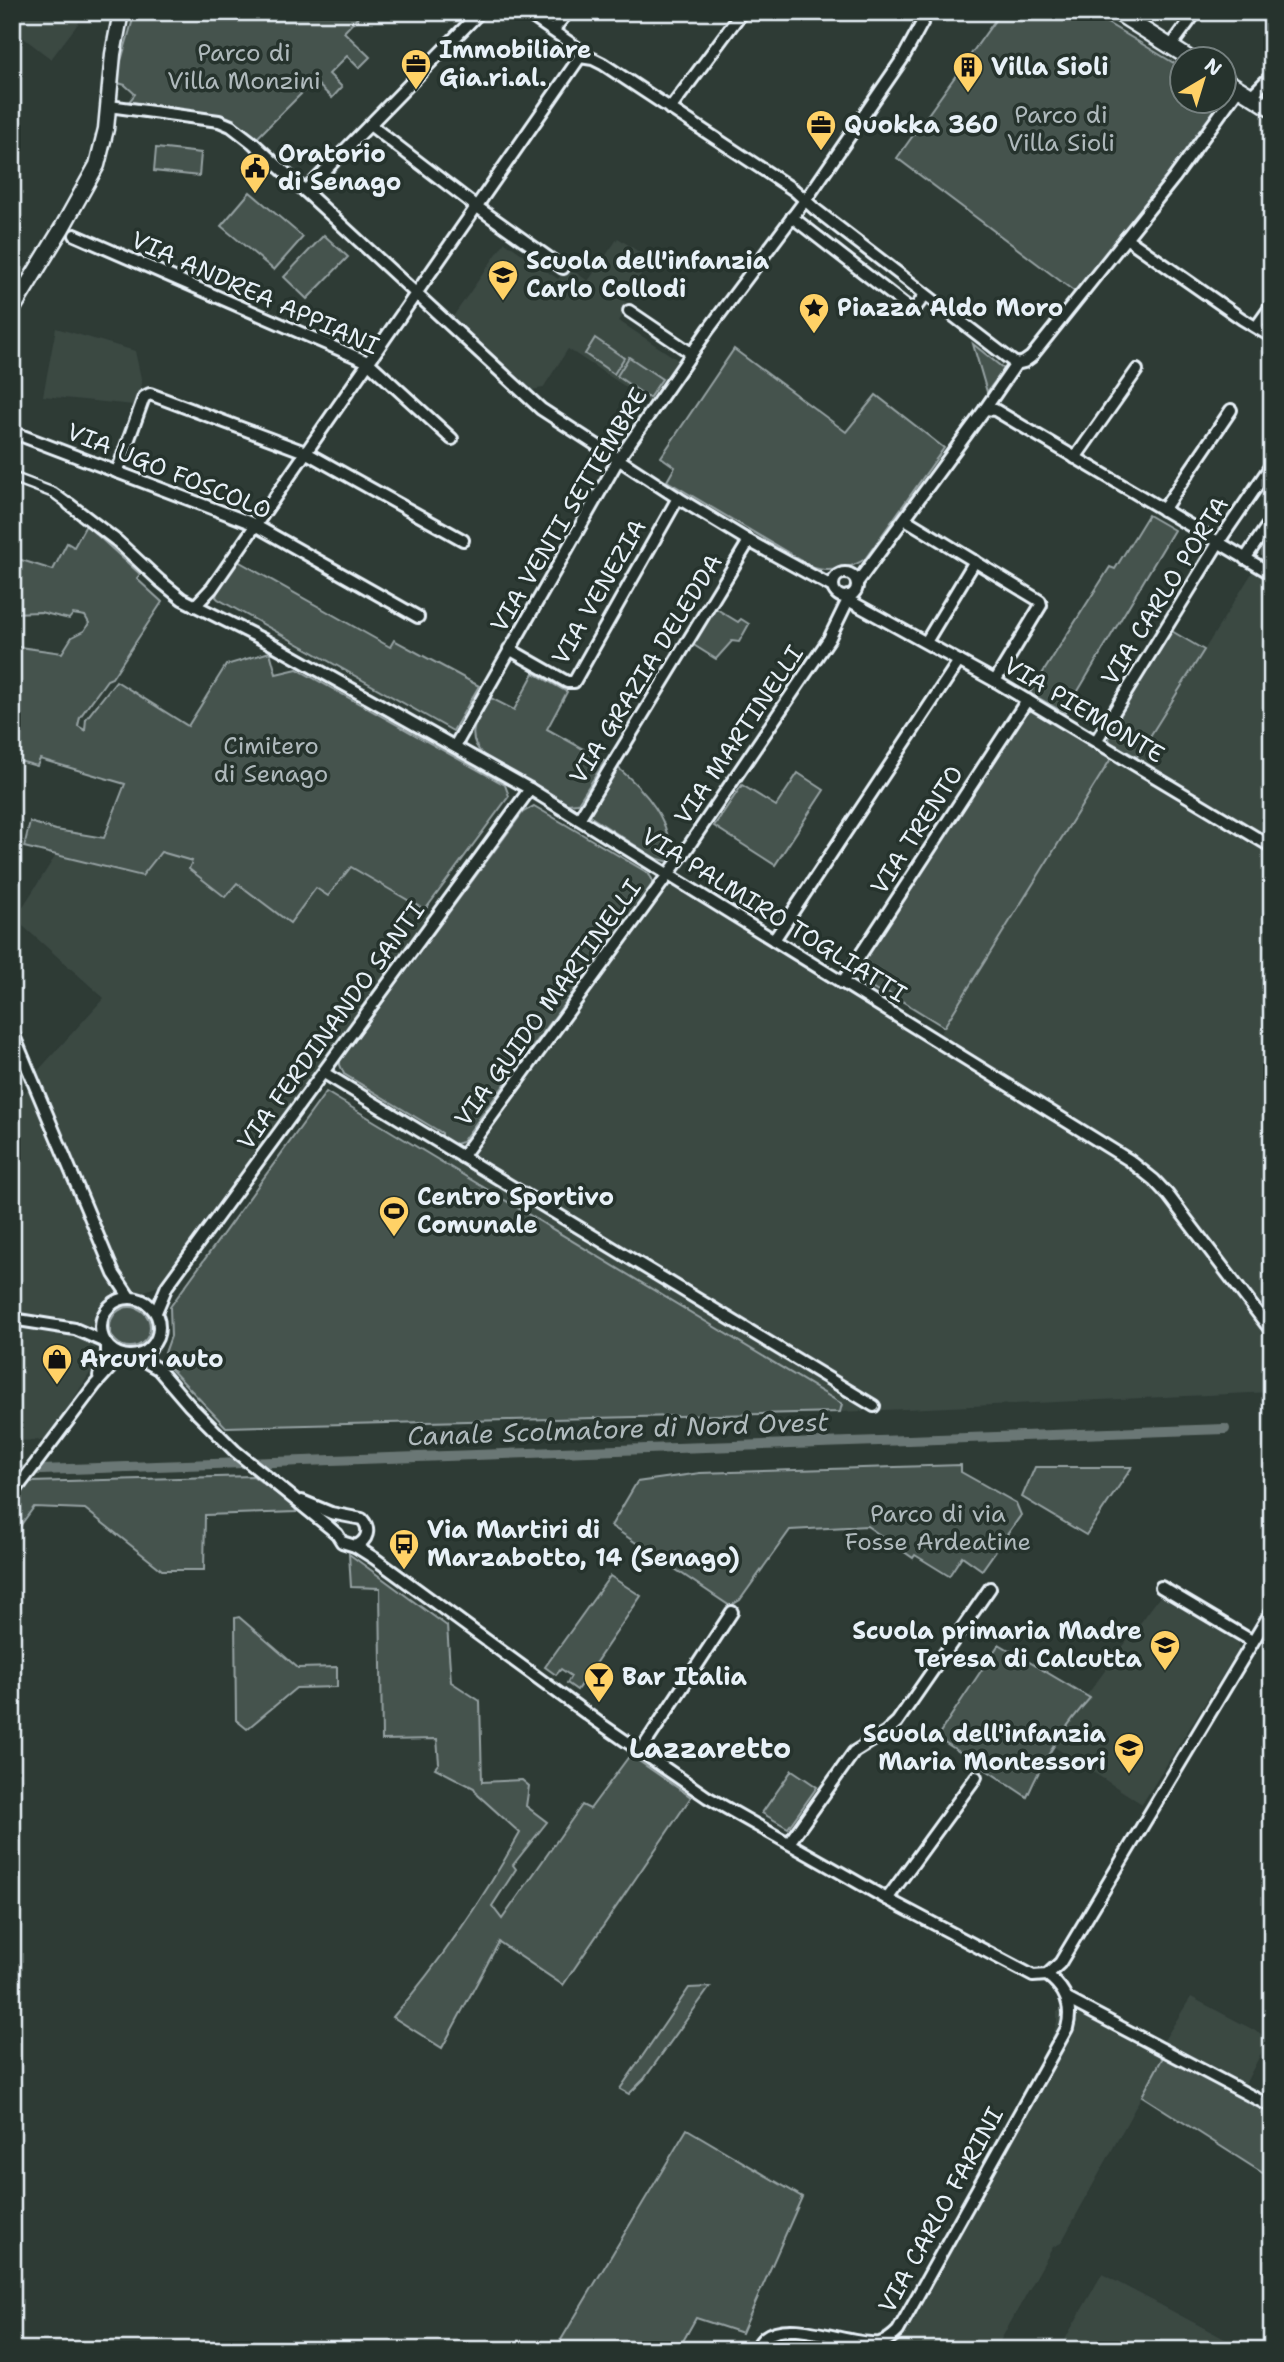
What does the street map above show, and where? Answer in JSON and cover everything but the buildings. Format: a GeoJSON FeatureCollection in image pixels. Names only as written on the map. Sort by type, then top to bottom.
{"type":"FeatureCollection","features":[{"type":"Feature","properties":{"kind":"street"},"geometry":{"type":"LineString","coordinates":[[15,301],[69,232],[97,165],[109,106],[113,54],[121,12]]}},
{"type":"Feature","properties":{"kind":"street"},"geometry":{"type":"LineString","coordinates":[[305,191],[480,12]]}},
{"type":"Feature","properties":{"kind":"street"},"geometry":{"type":"LineString","coordinates":[[195,606],[212,588],[580,57],[579,49],[524,12]]}},
{"type":"Feature","properties":{"kind":"street"},"geometry":{"type":"LineString","coordinates":[[553,30],[568,12]]}},
{"type":"Feature","properties":{"kind":"street"},"geometry":{"type":"LineString","coordinates":[[670,108],[742,12]]}},
{"type":"Feature","properties":{"kind":"street","name":"VIA VENTI SETTEMBRE"},"geometry":{"type":"LineString","coordinates":[[455,746],[618,460],[691,353],[805,201],[903,58],[928,12]]}},
{"type":"Feature","properties":{"kind":"street"},"geometry":{"type":"LineString","coordinates":[[1116,12],[1171,46],[1196,12]]}},
{"type":"Feature","properties":{"kind":"street"},"geometry":{"type":"LineString","coordinates":[[580,57],[603,64],[784,182],[1016,364]]}},
{"type":"Feature","properties":{"kind":"street"},"geometry":{"type":"LineString","coordinates":[[109,106],[225,123],[253,143],[541,409],[749,541],[840,591],[854,593],[854,581],[905,519],[1016,364],[1031,357],[1245,92],[1272,75]]}},
{"type":"Feature","properties":{"kind":"street"},"geometry":{"type":"LineString","coordinates":[[1238,88],[1272,109]]}},
{"type":"Feature","properties":{"kind":"street"},"geometry":{"type":"LineString","coordinates":[[370,125],[477,207],[563,268]]}},
{"type":"Feature","properties":{"kind":"street"},"geometry":{"type":"LineString","coordinates":[[792,217],[913,311],[925,295]]}},
{"type":"Feature","properties":{"kind":"street","name":"VIA ANDREA APPIANI"},"geometry":{"type":"LineString","coordinates":[[69,232],[368,362],[453,439]]}},
{"type":"Feature","properties":{"kind":"street"},"geometry":{"type":"LineString","coordinates":[[1126,238],[1272,337]]}},
{"type":"Feature","properties":{"kind":"street"},"geometry":{"type":"LineString","coordinates":[[1257,326],[1272,305]]}},
{"type":"Feature","properties":{"kind":"street"},"geometry":{"type":"LineString","coordinates":[[629,311],[691,353]]}},
{"type":"Feature","properties":{"kind":"street"},"geometry":{"type":"LineString","coordinates":[[1075,458],[1138,370]]}},
{"type":"Feature","properties":{"kind":"street"},"geometry":{"type":"LineString","coordinates":[[117,472],[144,397],[148,394],[305,452],[463,540]]}},
{"type":"Feature","properties":{"kind":"street"},"geometry":{"type":"LineString","coordinates":[[985,409],[995,410],[1272,575]]}},
{"type":"Feature","properties":{"kind":"street"},"geometry":{"type":"LineString","coordinates":[[1163,510],[1231,410]]}},
{"type":"Feature","properties":{"kind":"street","name":"VIA UGO FOSCOLO"},"geometry":{"type":"LineString","coordinates":[[12,432],[255,525],[418,617]]}},
{"type":"Feature","properties":{"kind":"street","name":"VIA CARLO PORTA"},"geometry":{"type":"LineString","coordinates":[[1096,741],[1219,543],[1272,464]]}},
{"type":"Feature","properties":{"kind":"street"},"geometry":{"type":"LineString","coordinates":[[12,477],[54,493],[69,504]]}},
{"type":"Feature","properties":{"kind":"street","name":"VIA VENEZIA"},"geometry":{"type":"LineString","coordinates":[[509,649],[567,681],[574,682],[678,498]]}},
{"type":"Feature","properties":{"kind":"street","name":"VIA PALMIRO TOGLIATTI"},"geometry":{"type":"LineString","coordinates":[[69,504],[117,541],[160,582],[195,606],[530,789],[1141,1168],[1184,1216],[1272,1332]]}},
{"type":"Feature","properties":{"kind":"street"},"geometry":{"type":"LineString","coordinates":[[905,519],[1040,601],[1041,605],[995,681]]}},
{"type":"Feature","properties":{"kind":"street"},"geometry":{"type":"LineString","coordinates":[[1245,559],[1272,519]]}},
{"type":"Feature","properties":{"kind":"street","name":"VIA GRAZIA DELEDDA"},"geometry":{"type":"LineString","coordinates":[[579,819],[749,541]]}},
{"type":"Feature","properties":{"kind":"street"},"geometry":{"type":"LineString","coordinates":[[926,642],[975,561]]}},
{"type":"Feature","properties":{"kind":"street"},"geometry":{"type":"LineString","coordinates":[[841,618],[840,574],[854,581],[862,604],[868,611]]}},
{"type":"Feature","properties":{"kind":"street"},"geometry":{"type":"LineString","coordinates":[[211,613],[208,603],[212,588]]}},
{"type":"Feature","properties":{"kind":"street","name":"VIA PIEMONTE"},"geometry":{"type":"LineString","coordinates":[[840,591],[868,611],[995,681],[1272,847]]}},
{"type":"Feature","properties":{"kind":"street"},"geometry":{"type":"LineString","coordinates":[[841,618],[852,610],[868,611]]}},
{"type":"Feature","properties":{"kind":"street","name":"VIA MARTINELLI"},"geometry":{"type":"LineString","coordinates":[[668,874],[841,618]]}},
{"type":"Feature","properties":{"kind":"street"},"geometry":{"type":"LineString","coordinates":[[774,940],[959,661]]}},
{"type":"Feature","properties":{"kind":"street","name":"VIA TRENTO"},"geometry":{"type":"LineString","coordinates":[[842,983],[1027,700]]}},
{"type":"Feature","properties":{"kind":"street","name":"VIA FERDINANDO SANTI"},"geometry":{"type":"LineString","coordinates":[[156,1312],[167,1286],[530,789]]}},
{"type":"Feature","properties":{"kind":"street","name":"VIA GUIDO MARTINELLI"},"geometry":{"type":"LineString","coordinates":[[462,1157],[668,874]]}},
{"type":"Feature","properties":{"kind":"street"},"geometry":{"type":"LineString","coordinates":[[12,1031],[15,1050],[114,1274],[130,1298]]}},
{"type":"Feature","properties":{"kind":"street"},"geometry":{"type":"LineString","coordinates":[[324,1073],[874,1406]]}},
{"type":"Feature","properties":{"kind":"street"},"geometry":{"type":"LineString","coordinates":[[114,1274],[114,1303]]}},
{"type":"Feature","properties":{"kind":"street","name":"VIA FERDINANDO SANTI"},"geometry":{"type":"LineString","coordinates":[[142,1301],[167,1286]]}},
{"type":"Feature","properties":{"kind":"street"},"geometry":{"type":"LineString","coordinates":[[95,1385],[107,1354],[102,1335],[102,1318],[114,1303],[130,1298],[142,1301],[156,1312],[159,1329],[153,1345],[158,1369]]}},
{"type":"Feature","properties":{"kind":"street"},"geometry":{"type":"LineString","coordinates":[[75,1329],[102,1318]]}},
{"type":"Feature","properties":{"kind":"street"},"geometry":{"type":"LineString","coordinates":[[12,1319],[75,1329],[106,1343],[122,1355],[136,1356],[158,1369],[235,1451],[337,1534],[342,1542],[360,1542],[374,1558],[640,1752],[707,1797],[887,1899],[1024,1972],[1039,1977],[1047,1975],[1060,1963],[1272,1610]]}},
{"type":"Feature","properties":{"kind":"street"},"geometry":{"type":"LineString","coordinates":[[136,1356],[153,1345]]}},
{"type":"Feature","properties":{"kind":"street"},"geometry":{"type":"LineString","coordinates":[[16,1490],[95,1385],[122,1355]]}},
{"type":"Feature","properties":{"kind":"street"},"geometry":{"type":"LineString","coordinates":[[293,1497],[331,1513],[346,1517],[356,1516],[364,1521],[368,1531],[360,1542]]}},
{"type":"Feature","properties":{"kind":"street"},"geometry":{"type":"LineString","coordinates":[[337,1534],[339,1524],[346,1517]]}},
{"type":"Feature","properties":{"kind":"street"},"geometry":{"type":"LineString","coordinates":[[1161,1587],[1252,1642]]}},
{"type":"Feature","properties":{"kind":"street"},"geometry":{"type":"LineString","coordinates":[[789,1843],[849,1757],[897,1722],[990,1588]]}},
{"type":"Feature","properties":{"kind":"street"},"geometry":{"type":"LineString","coordinates":[[640,1752],[732,1612]]}},
{"type":"Feature","properties":{"kind":"street"},"geometry":{"type":"LineString","coordinates":[[887,1899],[976,1777]]}},
{"type":"Feature","properties":{"kind":"street"},"geometry":{"type":"LineString","coordinates":[[1047,1975],[1060,1986],[1067,1999],[1272,2107]]}},
{"type":"Feature","properties":{"kind":"street","name":"VIA CARLO FARINI"},"geometry":{"type":"LineString","coordinates":[[754,2350],[765,2337],[781,2331],[878,2343],[898,2331],[1063,2036],[1069,2021],[1067,1999]]}},
{"type":"Feature","properties":{"kind":"shaded area"},"geometry":{"type":"Polygon","coordinates":[[[12,12],[87,12],[51,59],[12,29],[12,12]]]}},
{"type":"Feature","properties":{"kind":"shaded area"},"geometry":{"type":"Polygon","coordinates":[[[618,238],[651,260],[623,300],[630,305],[619,321],[678,360],[649,402],[568,349],[543,388],[531,390],[452,318],[505,242],[558,279],[568,267],[588,281],[618,238]]]}},
{"type":"Feature","properties":{"kind":"shaded area"},"geometry":{"type":"Polygon","coordinates":[[[56,328],[135,351],[142,383],[134,405],[43,396],[56,328]]]}},
{"type":"Feature","properties":{"kind":"shaded area"},"geometry":{"type":"Polygon","coordinates":[[[1255,568],[1272,578],[1272,1392],[840,1412],[841,1404],[445,1164],[660,875],[935,1042],[1114,755],[1133,765],[1255,568]]]}},
{"type":"Feature","properties":{"kind":"shaded area"},"geometry":{"type":"Polygon","coordinates":[[[161,851],[192,861],[225,897],[237,882],[316,887],[328,896],[351,867],[431,914],[159,1286],[105,1305],[94,1328],[96,1364],[47,1440],[12,1441],[12,1109],[31,1085],[36,1073],[104,998],[15,919],[56,855],[141,876],[161,851]]]}},
{"type":"Feature","properties":{"kind":"shaded area","name":"Scuola primaria Madre Teresa di Calcutta"},"geometry":{"type":"Polygon","coordinates":[[[1161,1595],[1236,1638],[1239,1649],[1142,1804],[1053,1746],[1090,1698],[1087,1695],[1161,1595]]]}},
{"type":"Feature","properties":{"kind":"shaded area"},"geometry":{"type":"Polygon","coordinates":[[[1191,1997],[1269,2038],[1240,2094],[1163,2057],[1061,2243],[1053,2247],[995,2350],[883,2350],[878,2334],[893,2326],[900,2317],[1051,2039],[1057,2022],[1057,2012],[1070,2004],[1158,2050],[1191,1997]]]}},
{"type":"Feature","properties":{"kind":"shaded area"},"geometry":{"type":"Polygon","coordinates":[[[1102,2274],[1240,2347],[1239,2350],[1059,2350],[1102,2274]]]}},
{"type":"Feature","properties":{"kind":"green space","name":"Parco di Villa Monzini"},"geometry":{"type":"Polygon","coordinates":[[[135,12],[363,12],[344,32],[370,57],[359,68],[347,56],[329,74],[342,87],[332,98],[314,81],[256,139],[220,117],[128,103],[135,94],[125,85],[115,82],[135,12]]]}},
{"type":"Feature","properties":{"kind":"green space","name":"Parco di Villa Sioli"},"geometry":{"type":"Polygon","coordinates":[[[1001,12],[1089,12],[1168,60],[1168,116],[1214,116],[1137,218],[1075,292],[897,158],[1001,12]]]}},
{"type":"Feature","properties":{"kind":"green space"},"geometry":{"type":"Polygon","coordinates":[[[156,148],[201,153],[199,176],[154,171],[156,148]]]}},
{"type":"Feature","properties":{"kind":"green space"},"geometry":{"type":"Polygon","coordinates":[[[250,192],[303,237],[274,270],[221,226],[250,192]]]}},
{"type":"Feature","properties":{"kind":"green space"},"geometry":{"type":"Polygon","coordinates":[[[324,235],[348,257],[307,299],[284,277],[324,235]]]}},
{"type":"Feature","properties":{"kind":"green space"},"geometry":{"type":"Polygon","coordinates":[[[595,338],[624,358],[614,374],[585,354],[595,338]]]}},
{"type":"Feature","properties":{"kind":"green space"},"geometry":{"type":"Polygon","coordinates":[[[973,344],[1004,369],[987,392],[973,344]]]}},
{"type":"Feature","properties":{"kind":"green space"},"geometry":{"type":"Polygon","coordinates":[[[734,349],[846,432],[876,395],[944,448],[865,559],[840,569],[814,568],[667,481],[675,467],[661,457],[734,349]]]}},
{"type":"Feature","properties":{"kind":"green space"},"geometry":{"type":"Polygon","coordinates":[[[629,357],[662,379],[649,398],[617,376],[629,357]]]}},
{"type":"Feature","properties":{"kind":"green space"},"geometry":{"type":"Polygon","coordinates":[[[1148,515],[1174,530],[1065,713],[1030,693],[1110,567],[1115,569],[1148,515]]]}},
{"type":"Feature","properties":{"kind":"green space","name":"Cimitero di Senago"},"geometry":{"type":"Polygon","coordinates":[[[86,525],[140,574],[137,579],[162,602],[112,678],[107,680],[80,717],[78,726],[85,730],[86,719],[116,681],[188,726],[226,665],[270,652],[276,674],[297,669],[505,785],[509,796],[425,910],[351,867],[328,896],[316,888],[290,923],[237,883],[225,897],[189,869],[192,861],[161,852],[142,876],[24,847],[30,822],[56,830],[104,838],[125,784],[40,759],[37,766],[12,759],[12,646],[62,653],[72,637],[84,631],[89,623],[85,616],[73,614],[69,619],[40,612],[12,613],[12,557],[53,570],[67,543],[74,547],[86,525]]]}},
{"type":"Feature","properties":{"kind":"green space"},"geometry":{"type":"Polygon","coordinates":[[[238,561],[390,647],[394,640],[479,686],[453,731],[218,599],[217,592],[238,561]]]}},
{"type":"Feature","properties":{"kind":"green space"},"geometry":{"type":"Polygon","coordinates":[[[715,608],[738,622],[741,619],[749,624],[739,642],[732,641],[716,659],[692,644],[715,608]]]}},
{"type":"Feature","properties":{"kind":"green space"},"geometry":{"type":"Polygon","coordinates":[[[1170,630],[1204,650],[1137,757],[1110,742],[1107,731],[1170,630]]]}},
{"type":"Feature","properties":{"kind":"green space"},"geometry":{"type":"Polygon","coordinates":[[[534,673],[567,692],[547,729],[605,761],[578,803],[567,804],[483,755],[474,740],[477,720],[491,698],[514,710],[534,673]]]}},
{"type":"Feature","properties":{"kind":"green space"},"geometry":{"type":"Polygon","coordinates":[[[1033,710],[1112,757],[944,1027],[884,990],[880,993],[863,983],[857,971],[1022,715],[1033,710]]]}},
{"type":"Feature","properties":{"kind":"green space"},"geometry":{"type":"Polygon","coordinates":[[[616,766],[638,786],[662,820],[670,847],[670,862],[655,858],[591,817],[590,809],[616,766]]]}},
{"type":"Feature","properties":{"kind":"green space"},"geometry":{"type":"Polygon","coordinates":[[[798,773],[824,790],[775,865],[714,826],[742,785],[776,806],[798,773]]]}},
{"type":"Feature","properties":{"kind":"green space"},"geometry":{"type":"Polygon","coordinates":[[[534,806],[648,873],[652,886],[462,1142],[455,1144],[442,1141],[442,1133],[344,1074],[340,1060],[523,812],[534,806]]]}},
{"type":"Feature","properties":{"kind":"green space","name":"Centro Sportivo Comunale"},"geometry":{"type":"Polygon","coordinates":[[[326,1092],[842,1404],[840,1412],[226,1427],[166,1364],[165,1353],[171,1336],[170,1307],[326,1092]]]}},
{"type":"Feature","properties":{"kind":"green space"},"geometry":{"type":"Polygon","coordinates":[[[130,1307],[144,1313],[150,1327],[144,1341],[130,1347],[116,1341],[110,1327],[116,1313],[130,1307]]]}},
{"type":"Feature","properties":{"kind":"green space","name":"Parco di via Fosse Ardeatine"},"geometry":{"type":"Polygon","coordinates":[[[961,1465],[961,1472],[1016,1503],[1021,1515],[982,1570],[962,1556],[949,1576],[915,1555],[913,1558],[867,1526],[790,1530],[740,1600],[730,1606],[611,1526],[637,1482],[700,1473],[961,1465]]]}},
{"type":"Feature","properties":{"kind":"green space"},"geometry":{"type":"Polygon","coordinates":[[[1035,1467],[1132,1467],[1086,1535],[1022,1497],[1035,1467]]]}},
{"type":"Feature","properties":{"kind":"green space"},"geometry":{"type":"Polygon","coordinates":[[[253,1476],[295,1507],[296,1512],[205,1515],[204,1570],[162,1570],[85,1509],[34,1507],[12,1537],[12,1506],[30,1482],[253,1476]]]}},
{"type":"Feature","properties":{"kind":"green space"},"geometry":{"type":"Polygon","coordinates":[[[349,1554],[447,1626],[451,1682],[480,1701],[482,1782],[522,1780],[529,1786],[526,1806],[547,1822],[513,1865],[516,1869],[492,1906],[502,1919],[582,1805],[590,1809],[630,1755],[691,1797],[563,1985],[499,1942],[442,2048],[393,2017],[461,1928],[520,1833],[478,1795],[474,1788],[435,1768],[439,1763],[437,1739],[382,1740],[380,1588],[351,1587],[349,1554]]]}},
{"type":"Feature","properties":{"kind":"green space"},"geometry":{"type":"Polygon","coordinates":[[[610,1576],[641,1596],[577,1690],[567,1683],[571,1676],[561,1669],[556,1675],[545,1667],[610,1576]]]}},
{"type":"Feature","properties":{"kind":"green space"},"geometry":{"type":"Polygon","coordinates":[[[239,1617],[298,1668],[337,1667],[337,1687],[296,1688],[247,1729],[236,1720],[235,1618],[239,1617]]]}},
{"type":"Feature","properties":{"kind":"green space"},"geometry":{"type":"Polygon","coordinates":[[[999,1644],[1090,1698],[1054,1745],[1027,1797],[937,1737],[999,1644]]]}},
{"type":"Feature","properties":{"kind":"green space"},"geometry":{"type":"Polygon","coordinates":[[[792,1770],[817,1787],[788,1828],[762,1813],[792,1770]]]}},
{"type":"Feature","properties":{"kind":"green space"},"geometry":{"type":"Polygon","coordinates":[[[710,1987],[644,2079],[629,2094],[620,2089],[689,1988],[710,1987]]]}},
{"type":"Feature","properties":{"kind":"green space"},"geometry":{"type":"Polygon","coordinates":[[[1163,2057],[1272,2111],[1272,2179],[1142,2096],[1163,2057]]]}},
{"type":"Feature","properties":{"kind":"green space"},"geometry":{"type":"Polygon","coordinates":[[[687,2129],[802,2197],[742,2333],[696,2318],[678,2350],[555,2350],[687,2129]]]}},
{"type":"Feature","properties":{"kind":"waterway","name":"Canale Scolmatore di Nord Ovest"},"geometry":{"type":"LineString","coordinates":[[12,1471],[1225,1429]]}},
{"type":"Feature","properties":{"kind":"place","name":"Immobiliare Gia.ri.al."},"geometry":{"type":"Point","coordinates":[416,91]}},
{"type":"Feature","properties":{"kind":"place","name":"Villa Sioli"},"geometry":{"type":"Point","coordinates":[968,94]}},
{"type":"Feature","properties":{"kind":"place","name":"Quokka 360"},"geometry":{"type":"Point","coordinates":[821,152]}},
{"type":"Feature","properties":{"kind":"place","name":"Oratorio di Senago"},"geometry":{"type":"Point","coordinates":[255,195]}},
{"type":"Feature","properties":{"kind":"place","name":"Scuola dell'infanzia Carlo Collodi"},"geometry":{"type":"Point","coordinates":[503,302]}},
{"type":"Feature","properties":{"kind":"place","name":"Piazza Aldo Moro"},"geometry":{"type":"Point","coordinates":[814,335]}},
{"type":"Feature","properties":{"kind":"place","name":"Centro Sportivo Comunale"},"geometry":{"type":"Point","coordinates":[394,1238]}},
{"type":"Feature","properties":{"kind":"place","name":"Arcuri auto"},"geometry":{"type":"Point","coordinates":[57,1386]}},
{"type":"Feature","properties":{"kind":"place","name":"Via Martiri di Marzabotto, 14 (Senago)"},"geometry":{"type":"Point","coordinates":[404,1571]}},
{"type":"Feature","properties":{"kind":"place","name":"Scuola primaria Madre Teresa di Calcutta"},"geometry":{"type":"Point","coordinates":[1165,1672]}},
{"type":"Feature","properties":{"kind":"place","name":"Bar Italia"},"geometry":{"type":"Point","coordinates":[599,1704]}},
{"type":"Feature","properties":{"kind":"place","name":"Scuola dell'infanzia Maria Montessori"},"geometry":{"type":"Point","coordinates":[1129,1775]}},
{"type":"Feature","properties":{"kind":"district","name":"Lazzaretto"},"geometry":{"type":"Point","coordinates":[710,1748]}}]}
